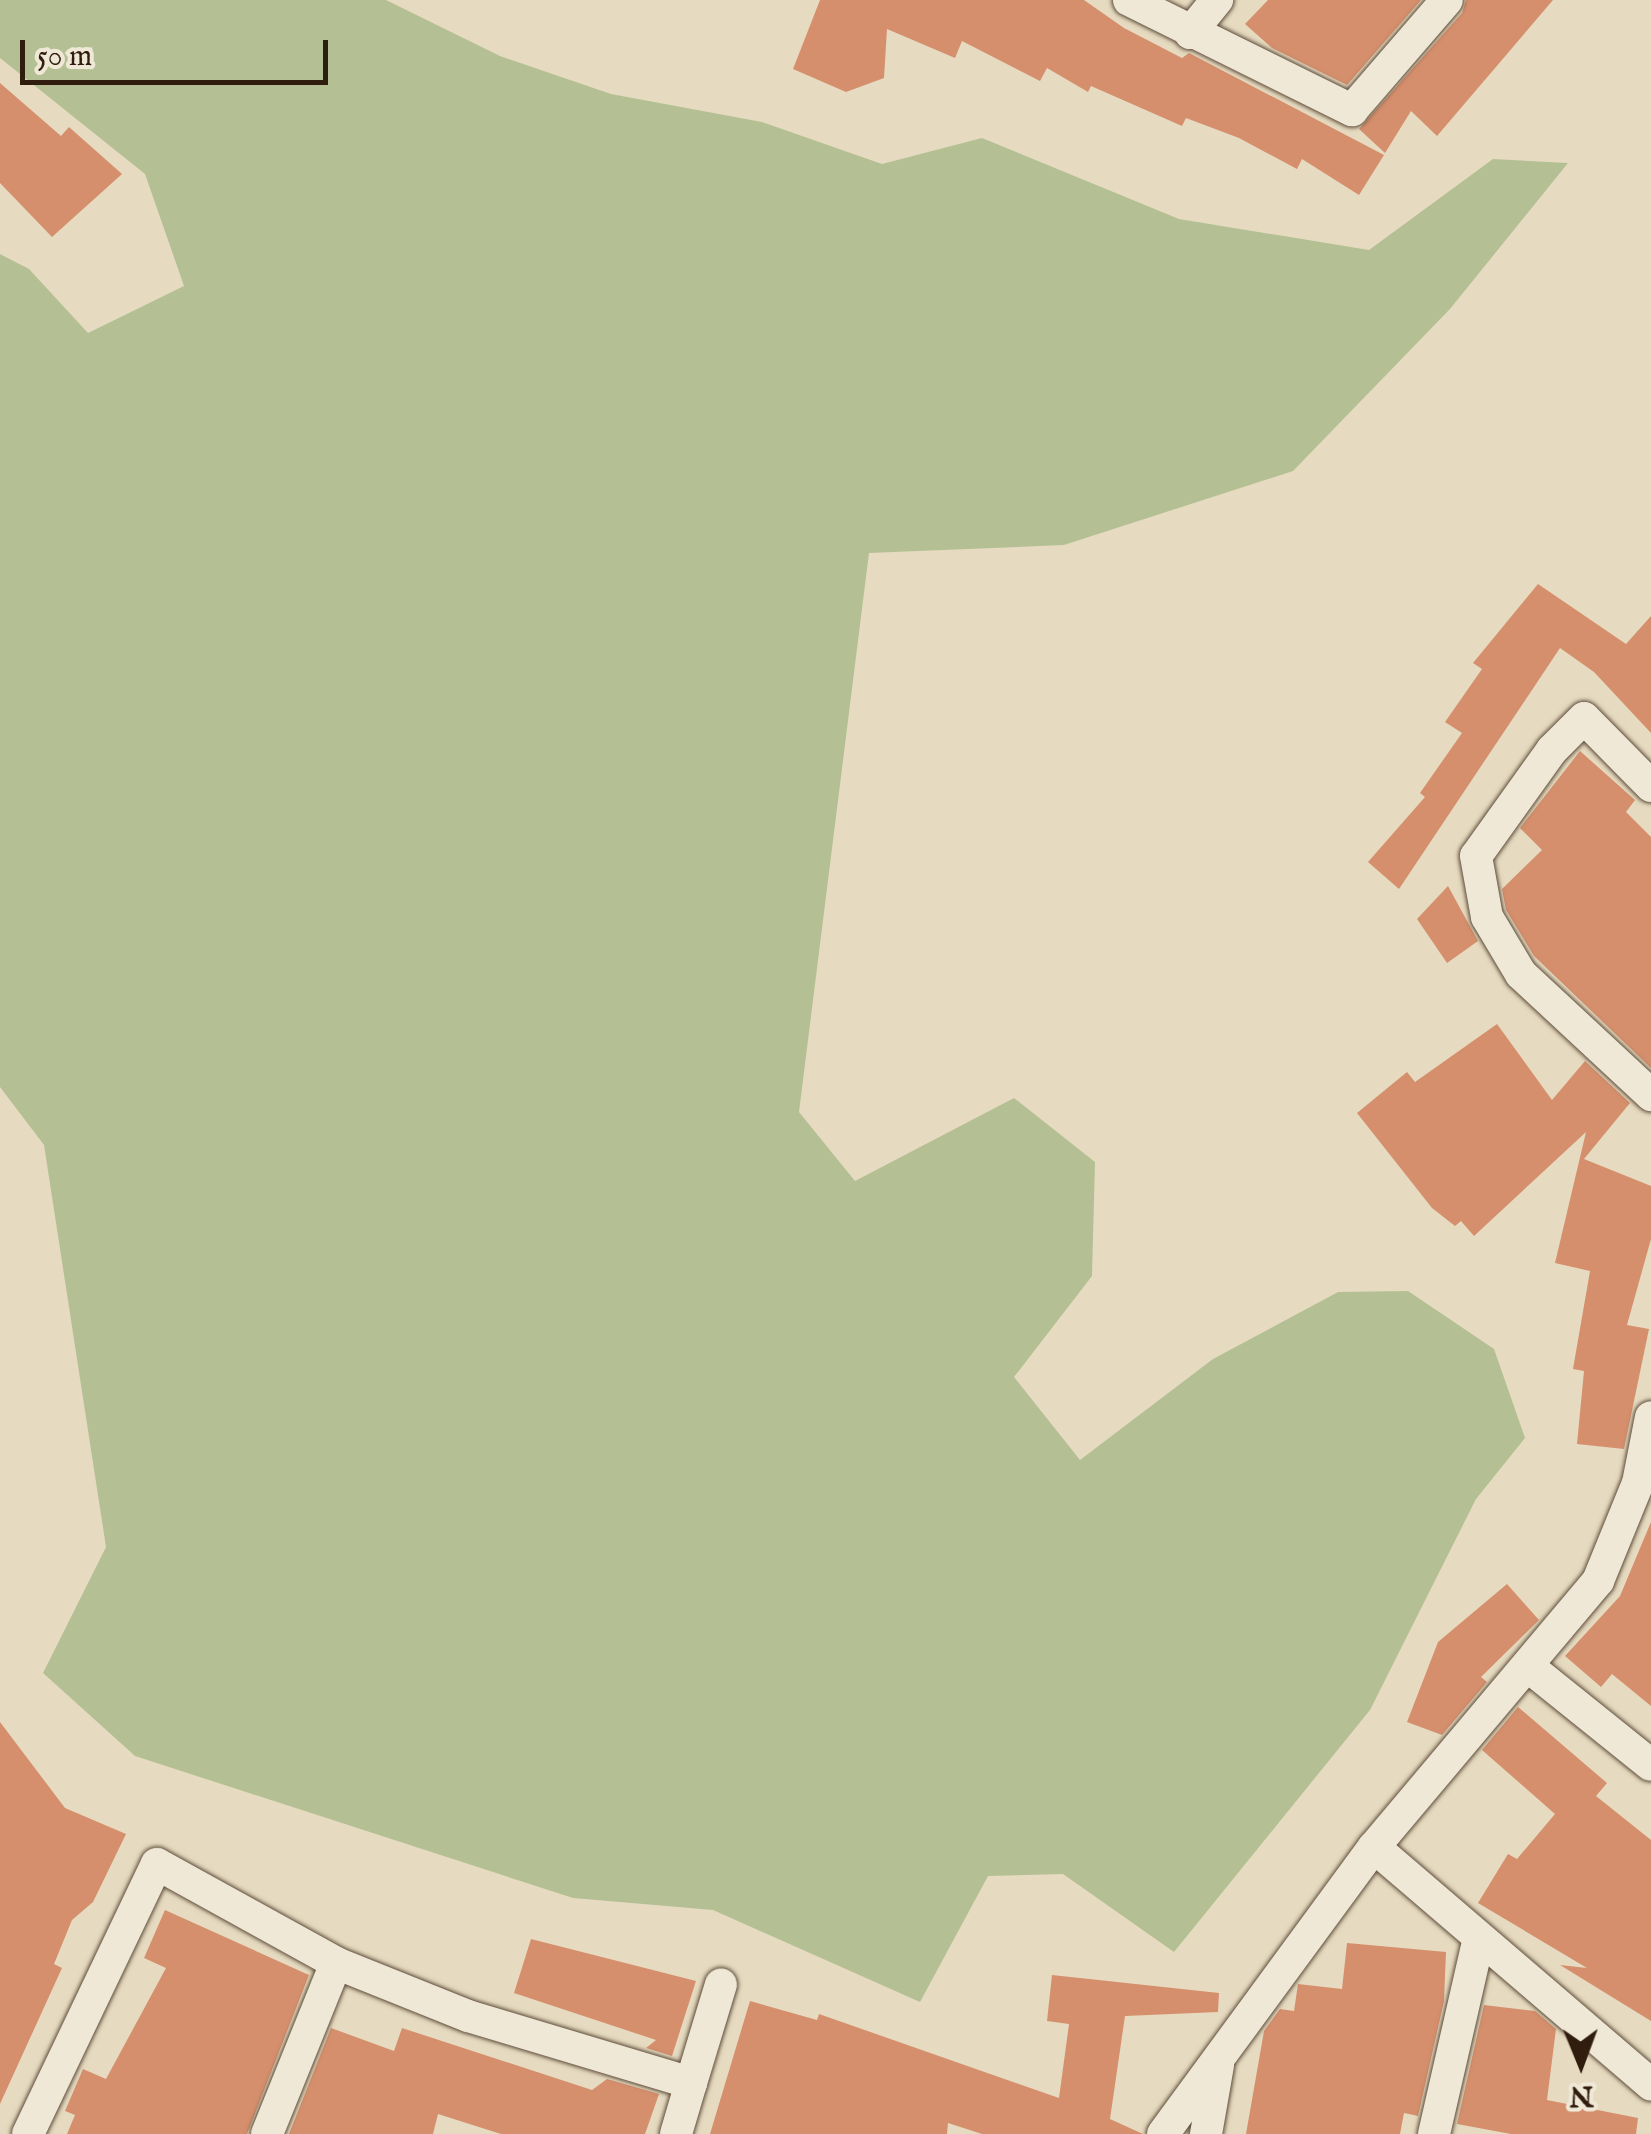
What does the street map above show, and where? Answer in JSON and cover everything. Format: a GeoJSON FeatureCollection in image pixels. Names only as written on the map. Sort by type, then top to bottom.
{"type":"FeatureCollection","features":[{"type":"Feature","properties":{"kind":"street"},"geometry":{"type":"LineString","coordinates":[[1129,0],[1352,110],[1447,0]]}},
{"type":"Feature","properties":{"kind":"street"},"geometry":{"type":"LineString","coordinates":[[1190,33],[1217,0]]}},
{"type":"Feature","properties":{"kind":"street"},"geometry":{"type":"LineString","coordinates":[[1651,786],[1584,718],[1552,750],[1476,856],[1487,916],[1521,974],[1651,1095]]}},
{"type":"Feature","properties":{"kind":"street"},"geometry":{"type":"LineString","coordinates":[[1163,2134],[1374,1847],[1598,1582],[1638,1483],[1651,1417]]}},
{"type":"Feature","properties":{"kind":"street"},"geometry":{"type":"LineString","coordinates":[[1528,1667],[1651,1766]]}},
{"type":"Feature","properties":{"kind":"street"},"geometry":{"type":"LineString","coordinates":[[1374,1847],[1651,2084]]}},
{"type":"Feature","properties":{"kind":"street"},"geometry":{"type":"LineString","coordinates":[[28,2134],[157,1864],[336,1963],[468,2016],[691,2082]]}},
{"type":"Feature","properties":{"kind":"street"},"geometry":{"type":"LineString","coordinates":[[1434,2134],[1480,1938]]}},
{"type":"Feature","properties":{"kind":"street"},"geometry":{"type":"LineString","coordinates":[[267,2134],[336,1963]]}},
{"type":"Feature","properties":{"kind":"street"},"geometry":{"type":"LineString","coordinates":[[676,2134],[720,1984]]}},
{"type":"Feature","properties":{"kind":"street"},"geometry":{"type":"LineString","coordinates":[[1206,2134],[1219,2056]]}},
{"type":"Feature","properties":{"kind":"green space"},"geometry":{"type":"Polygon","coordinates":[[[0,0],[386,0],[500,56],[611,94],[762,122],[882,164],[982,138],[1179,219],[1369,250],[1493,159],[1568,163],[1450,309],[1293,471],[1064,545],[869,553],[799,1112],[855,1181],[1014,1098],[1095,1162],[1092,1276],[1014,1377],[1080,1460],[1213,1359],[1338,1292],[1408,1291],[1494,1349],[1525,1438],[1476,1499],[1370,1710],[1174,1952],[1063,1874],[988,1876],[920,2002],[713,1910],[573,1898],[135,1756],[43,1673],[106,1547],[44,1145],[0,1087],[0,254],[29,269],[88,333],[184,286],[145,174],[0,58],[0,0]]]}},
{"type":"Feature","properties":{"kind":"building"},"geometry":{"type":"Polygon","coordinates":[[[820,0],[1084,0],[1124,28],[1182,58],[1189,53],[1384,155],[1359,195],[1302,159],[1297,169],[1239,138],[1186,118],[1182,126],[1091,86],[1088,92],[1047,68],[1040,81],[962,41],[955,58],[887,29],[884,78],[846,92],[793,69],[820,0]]]}},
{"type":"Feature","properties":{"kind":"building"},"geometry":{"type":"Polygon","coordinates":[[[1268,0],[1421,0],[1347,85],[1272,48],[1245,24],[1268,0]]]}},
{"type":"Feature","properties":{"kind":"building"},"geometry":{"type":"Polygon","coordinates":[[[1466,0],[1553,0],[1437,136],[1411,111],[1385,153],[1359,129],[1462,13],[1466,0]]]}},
{"type":"Feature","properties":{"kind":"building"},"geometry":{"type":"Polygon","coordinates":[[[0,83],[61,136],[69,127],[122,174],[52,237],[0,183],[0,83]]]}},
{"type":"Feature","properties":{"kind":"building"},"geometry":{"type":"Polygon","coordinates":[[[1538,584],[1626,644],[1651,616],[1651,733],[1594,672],[1560,648],[1399,889],[1368,862],[1425,797],[1420,793],[1462,733],[1445,722],[1482,669],[1473,663],[1538,584]]]}},
{"type":"Feature","properties":{"kind":"building"},"geometry":{"type":"Polygon","coordinates":[[[1580,751],[1635,800],[1626,812],[1651,837],[1651,1068],[1534,956],[1506,910],[1502,889],[1542,850],[1520,828],[1580,751]]]}},
{"type":"Feature","properties":{"kind":"building"},"geometry":{"type":"Polygon","coordinates":[[[1448,886],[1478,941],[1447,963],[1417,919],[1448,886]]]}},
{"type":"Feature","properties":{"kind":"building"},"geometry":{"type":"Polygon","coordinates":[[[1497,1024],[1552,1100],[1585,1061],[1630,1103],[1584,1159],[1651,1186],[1651,1239],[1627,1325],[1649,1329],[1624,1449],[1577,1444],[1584,1371],[1573,1369],[1590,1271],[1555,1263],[1586,1132],[1474,1236],[1461,1221],[1455,1226],[1432,1208],[1357,1113],[1407,1072],[1415,1082],[1497,1024]]]}},
{"type":"Feature","properties":{"kind":"building"},"geometry":{"type":"Polygon","coordinates":[[[1651,1522],[1651,1706],[1612,1674],[1601,1687],[1565,1656],[1620,1596],[1651,1522]]]}},
{"type":"Feature","properties":{"kind":"building"},"geometry":{"type":"Polygon","coordinates":[[[1507,1584],[1539,1620],[1481,1677],[1487,1682],[1442,1735],[1407,1722],[1438,1642],[1507,1584]]]}},
{"type":"Feature","properties":{"kind":"building"},"geometry":{"type":"Polygon","coordinates":[[[1518,1707],[1607,1783],[1596,1796],[1651,1840],[1651,2021],[1560,1965],[1587,1968],[1478,1903],[1508,1854],[1517,1859],[1555,1814],[1482,1750],[1518,1707]]]}},
{"type":"Feature","properties":{"kind":"building"},"geometry":{"type":"Polygon","coordinates":[[[0,1722],[65,1808],[126,1834],[93,1902],[72,1920],[54,1964],[62,1968],[0,2104],[0,1722]]]}},
{"type":"Feature","properties":{"kind":"building"},"geometry":{"type":"Polygon","coordinates":[[[165,1910],[309,1975],[247,2134],[67,2134],[75,2115],[65,2111],[83,2069],[106,2079],[166,1968],[144,1958],[165,1910]]]}},
{"type":"Feature","properties":{"kind":"building"},"geometry":{"type":"Polygon","coordinates":[[[531,1939],[696,1981],[672,2056],[646,2048],[656,2040],[514,1993],[531,1939]]]}},
{"type":"Feature","properties":{"kind":"building"},"geometry":{"type":"Polygon","coordinates":[[[1347,1943],[1446,1952],[1444,2001],[1418,2116],[1404,2113],[1400,2134],[1246,2134],[1264,2031],[1280,2009],[1294,2011],[1298,1984],[1342,1989],[1347,1943]]]}},
{"type":"Feature","properties":{"kind":"building"},"geometry":{"type":"Polygon","coordinates":[[[1052,1975],[1219,1993],[1218,2012],[1125,2016],[1110,2119],[1143,2134],[982,2134],[948,2123],[947,2134],[710,2134],[750,2001],[817,2020],[819,2014],[1059,2098],[1069,2024],[1047,2021],[1052,1975]]]}},
{"type":"Feature","properties":{"kind":"building"},"geometry":{"type":"Polygon","coordinates":[[[1484,2005],[1535,2011],[1556,2029],[1547,2100],[1638,2118],[1636,2134],[1511,2134],[1457,2124],[1484,2005]]]}},
{"type":"Feature","properties":{"kind":"building"},"geometry":{"type":"Polygon","coordinates":[[[331,2028],[394,2051],[402,2028],[592,2090],[607,2079],[659,2094],[645,2134],[501,2134],[438,2114],[433,2134],[289,2134],[331,2028]]]}}]}
